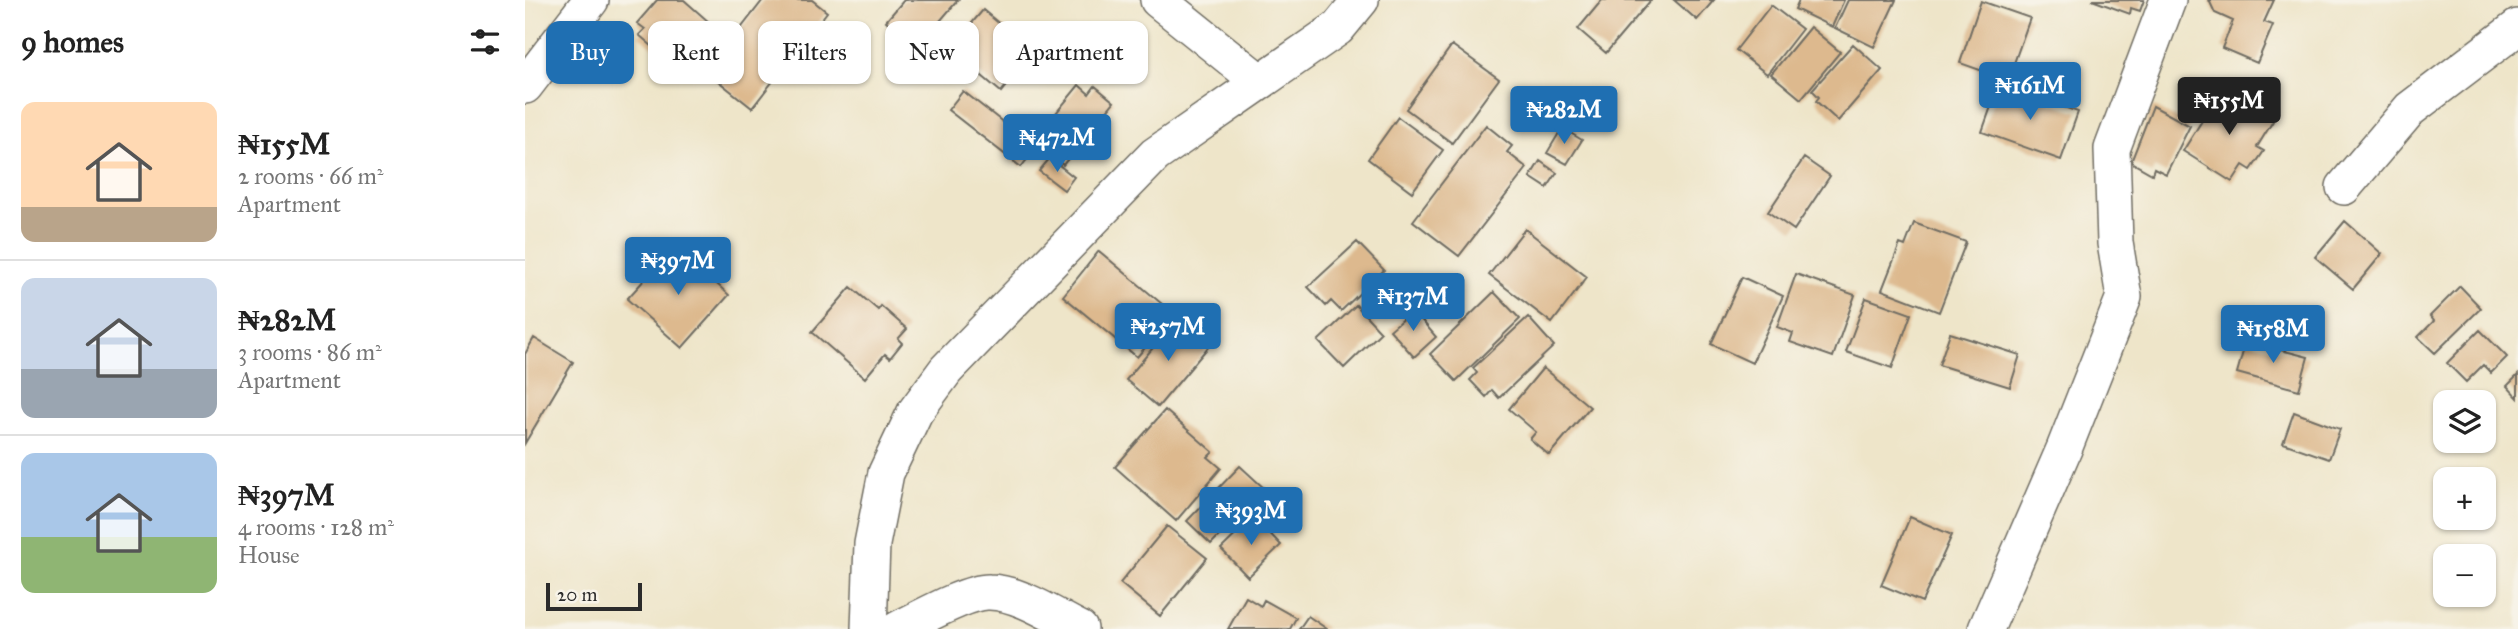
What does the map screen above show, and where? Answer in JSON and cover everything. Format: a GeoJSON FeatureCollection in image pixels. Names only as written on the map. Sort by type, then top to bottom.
{"type":"FeatureCollection","features":[{"type":"Feature","properties":{"kind":"street"},"geometry":{"type":"LineString","coordinates":[[525,86],[591,0]]}},
{"type":"Feature","properties":{"kind":"street"},"geometry":{"type":"LineString","coordinates":[[1158,0],[1260,82]]}},
{"type":"Feature","properties":{"kind":"street"},"geometry":{"type":"LineString","coordinates":[[869,629],[872,544],[886,473],[915,412],[946,370],[1155,155],[1338,28],[1361,0]]}},
{"type":"Feature","properties":{"kind":"street"},"geometry":{"type":"LineString","coordinates":[[1986,629],[2064,449],[2124,297],[2115,243],[2112,149],[2168,0]]}},
{"type":"Feature","properties":{"kind":"street"},"geometry":{"type":"LineString","coordinates":[[2344,187],[2410,109],[2518,27]]}},
{"type":"Feature","properties":{"kind":"street"},"geometry":{"type":"LineString","coordinates":[[898,629],[987,591],[1009,594],[1080,629]]}},
{"type":"Feature","properties":{"kind":"building"},"geometry":{"type":"Polygon","coordinates":[[[657,0],[684,0],[708,21],[648,21],[648,43],[639,35],[645,29],[637,23],[657,0]]]}},
{"type":"Feature","properties":{"kind":"building"},"geometry":{"type":"Polygon","coordinates":[[[763,0],[812,0],[827,12],[820,21],[758,21],[758,84],[771,84],[752,108],[722,84],[744,84],[744,24],[763,0]]]}},
{"type":"Feature","properties":{"kind":"building"},"geometry":{"type":"Polygon","coordinates":[[[904,0],[958,0],[940,21],[886,21],[904,0]]]}},
{"type":"Feature","properties":{"kind":"building"},"geometry":{"type":"Polygon","coordinates":[[[1602,0],[1651,0],[1606,53],[1578,29],[1602,0]]]}},
{"type":"Feature","properties":{"kind":"building"},"geometry":{"type":"Polygon","coordinates":[[[1674,0],[1714,0],[1697,20],[1674,0]]]}},
{"type":"Feature","properties":{"kind":"building"},"geometry":{"type":"Polygon","coordinates":[[[1799,0],[1844,0],[1832,27],[1795,9],[1799,0]]]}},
{"type":"Feature","properties":{"kind":"building"},"geometry":{"type":"Polygon","coordinates":[[[1848,0],[1896,0],[1874,47],[1835,28],[1848,0]]]}},
{"type":"Feature","properties":{"kind":"building"},"geometry":{"type":"Polygon","coordinates":[[[2092,0],[2144,0],[2140,11],[2131,8],[2130,14],[2092,0]]]}},
{"type":"Feature","properties":{"kind":"building"},"geometry":{"type":"Polygon","coordinates":[[[2209,0],[2274,0],[2264,22],[2273,25],[2257,63],[2222,48],[2233,21],[2215,13],[2209,0]]]}},
{"type":"Feature","properties":{"kind":"building"},"geometry":{"type":"Polygon","coordinates":[[[1981,1],[2030,18],[2008,80],[1960,63],[1981,1]]]}},
{"type":"Feature","properties":{"kind":"building"},"geometry":{"type":"Polygon","coordinates":[[[1771,5],[1802,29],[1767,74],[1736,50],[1771,5]]]}},
{"type":"Feature","properties":{"kind":"building"},"geometry":{"type":"Polygon","coordinates":[[[983,10],[996,21],[993,21],[993,84],[1007,84],[1001,92],[979,73],[979,21],[974,21],[983,10]]]}},
{"type":"Feature","properties":{"kind":"building"},"geometry":{"type":"Polygon","coordinates":[[[1810,27],[1840,52],[1801,99],[1771,74],[1810,27]]]}},
{"type":"Feature","properties":{"kind":"building"},"geometry":{"type":"Polygon","coordinates":[[[1853,44],[1882,70],[1838,121],[1816,101],[1819,97],[1812,90],[1853,44]]]}},
{"type":"Feature","properties":{"kind":"building"},"geometry":{"type":"Polygon","coordinates":[[[1452,45],[1499,79],[1452,143],[1406,109],[1452,45]]]}},
{"type":"Feature","properties":{"kind":"building"},"geometry":{"type":"Polygon","coordinates":[[[1999,84],[2078,112],[2061,160],[1982,132],[1999,84]]]}},
{"type":"Feature","properties":{"kind":"building"},"geometry":{"type":"Polygon","coordinates":[[[1079,85],[1089,94],[1095,86],[1114,102],[1063,165],[1033,141],[1079,85]]]}},
{"type":"Feature","properties":{"kind":"building"},"geometry":{"type":"Polygon","coordinates":[[[2222,89],[2273,121],[2257,147],[2264,151],[2251,170],[2243,165],[2232,182],[2183,151],[2222,89]]]}},
{"type":"Feature","properties":{"kind":"building"},"geometry":{"type":"Polygon","coordinates":[[[963,91],[1036,148],[1021,167],[948,110],[963,91]]]}},
{"type":"Feature","properties":{"kind":"building"},"geometry":{"type":"Polygon","coordinates":[[[2153,106],[2190,126],[2166,174],[2154,168],[2152,174],[2131,162],[2153,106]]]}},
{"type":"Feature","properties":{"kind":"building"},"geometry":{"type":"Polygon","coordinates":[[[1398,117],[1443,150],[1412,192],[1368,159],[1398,117]]]}},
{"type":"Feature","properties":{"kind":"building"},"geometry":{"type":"Polygon","coordinates":[[[1486,125],[1512,146],[1507,152],[1527,168],[1459,256],[1413,221],[1486,125]]]}},
{"type":"Feature","properties":{"kind":"building"},"geometry":{"type":"Polygon","coordinates":[[[1562,128],[1582,140],[1567,164],[1547,153],[1562,128]]]}},
{"type":"Feature","properties":{"kind":"building"},"geometry":{"type":"Polygon","coordinates":[[[1050,158],[1074,177],[1064,190],[1039,171],[1050,158]]]}},
{"type":"Feature","properties":{"kind":"building"},"geometry":{"type":"Polygon","coordinates":[[[1804,158],[1830,176],[1794,230],[1768,212],[1804,158]]]}},
{"type":"Feature","properties":{"kind":"building"},"geometry":{"type":"Polygon","coordinates":[[[1540,161],[1557,173],[1547,188],[1530,177],[1540,161]]]}},
{"type":"Feature","properties":{"kind":"building"},"geometry":{"type":"Polygon","coordinates":[[[2345,221],[2382,254],[2353,289],[2315,257],[2345,221]]]}},
{"type":"Feature","properties":{"kind":"building"},"geometry":{"type":"Polygon","coordinates":[[[1914,223],[1966,242],[1939,312],[1882,290],[1900,244],[1905,246],[1914,223]]]}},
{"type":"Feature","properties":{"kind":"building"},"geometry":{"type":"Polygon","coordinates":[[[1525,229],[1587,277],[1552,323],[1489,275],[1525,229]]]}},
{"type":"Feature","properties":{"kind":"building"},"geometry":{"type":"Polygon","coordinates":[[[1357,242],[1384,270],[1341,311],[1331,301],[1326,306],[1308,287],[1357,242]]]}},
{"type":"Feature","properties":{"kind":"building"},"geometry":{"type":"Polygon","coordinates":[[[675,246],[729,295],[682,348],[627,299],[675,246]]]}},
{"type":"Feature","properties":{"kind":"building"},"geometry":{"type":"Polygon","coordinates":[[[1099,251],[1174,314],[1137,357],[1063,296],[1099,251]]]}},
{"type":"Feature","properties":{"kind":"building"},"geometry":{"type":"Polygon","coordinates":[[[1796,274],[1855,295],[1833,357],[1790,342],[1793,333],[1777,327],[1796,274]]]}},
{"type":"Feature","properties":{"kind":"building"},"geometry":{"type":"Polygon","coordinates":[[[1742,277],[1783,296],[1752,363],[1711,344],[1742,277]]]}},
{"type":"Feature","properties":{"kind":"building"},"geometry":{"type":"Polygon","coordinates":[[[2460,286],[2481,308],[2435,353],[2418,337],[2434,321],[2430,316],[2460,286]]]}},
{"type":"Feature","properties":{"kind":"building"},"geometry":{"type":"Polygon","coordinates":[[[851,287],[878,310],[881,306],[907,329],[898,339],[902,343],[890,358],[885,354],[865,378],[812,332],[851,287]]]}},
{"type":"Feature","properties":{"kind":"building"},"geometry":{"type":"Polygon","coordinates":[[[1494,292],[1520,319],[1456,381],[1430,354],[1494,292]]]}},
{"type":"Feature","properties":{"kind":"building"},"geometry":{"type":"Polygon","coordinates":[[[1866,298],[1911,314],[1892,368],[1846,352],[1866,298]]]}},
{"type":"Feature","properties":{"kind":"building"},"geometry":{"type":"Polygon","coordinates":[[[1356,305],[1381,332],[1344,368],[1318,341],[1356,305]]]}},
{"type":"Feature","properties":{"kind":"building"},"geometry":{"type":"Polygon","coordinates":[[[1413,310],[1436,337],[1414,357],[1390,330],[1413,310]]]}},
{"type":"Feature","properties":{"kind":"building"},"geometry":{"type":"Polygon","coordinates":[[[1528,317],[1554,346],[1499,398],[1492,390],[1486,397],[1470,380],[1477,373],[1473,368],[1528,317]]]}},
{"type":"Feature","properties":{"kind":"building"},"geometry":{"type":"Polygon","coordinates":[[[1177,319],[1209,346],[1158,407],[1126,380],[1177,319]]]}},
{"type":"Feature","properties":{"kind":"building"},"geometry":{"type":"Polygon","coordinates":[[[2480,330],[2507,357],[2491,373],[2483,365],[2466,382],[2447,363],[2480,330]]]}},
{"type":"Feature","properties":{"kind":"building"},"geometry":{"type":"Polygon","coordinates":[[[1950,333],[2020,355],[2010,387],[1939,365],[1950,333]]]}},
{"type":"Feature","properties":{"kind":"building"},"geometry":{"type":"Polygon","coordinates":[[[534,338],[573,362],[525,443],[525,354],[534,338]]]}},
{"type":"Feature","properties":{"kind":"building"},"geometry":{"type":"Polygon","coordinates":[[[2246,341],[2308,357],[2299,390],[2237,373],[2246,341]]]}},
{"type":"Feature","properties":{"kind":"building"},"geometry":{"type":"Polygon","coordinates":[[[1543,368],[1590,407],[1549,455],[1530,439],[1536,432],[1509,409],[1543,368]]]}},
{"type":"Feature","properties":{"kind":"building"},"geometry":{"type":"Polygon","coordinates":[[[2518,375],[2518,398],[2507,386],[2518,375]]]}},
{"type":"Feature","properties":{"kind":"building"},"geometry":{"type":"Polygon","coordinates":[[[1165,410],[1213,452],[1208,457],[1221,468],[1176,521],[1115,467],[1165,410]]]}},
{"type":"Feature","properties":{"kind":"building"},"geometry":{"type":"Polygon","coordinates":[[[2294,412],[2340,429],[2329,459],[2283,443],[2294,412]]]}},
{"type":"Feature","properties":{"kind":"building"},"geometry":{"type":"Polygon","coordinates":[[[1240,466],[1265,489],[1211,544],[1187,521],[1240,466]]]}},
{"type":"Feature","properties":{"kind":"building"},"geometry":{"type":"Polygon","coordinates":[[[1254,517],[1281,545],[1248,577],[1221,549],[1254,517]]]}},
{"type":"Feature","properties":{"kind":"building"},"geometry":{"type":"Polygon","coordinates":[[[1910,517],[1952,535],[1922,602],[1881,585],[1910,517]]]}},
{"type":"Feature","properties":{"kind":"building"},"geometry":{"type":"Polygon","coordinates":[[[1167,526],[1207,558],[1160,616],[1120,583],[1167,526]]]}},
{"type":"Feature","properties":{"kind":"building"},"geometry":{"type":"Polygon","coordinates":[[[1246,597],[1261,606],[1264,600],[1296,618],[1290,629],[1228,629],[1246,597]]]}},
{"type":"Feature","properties":{"kind":"building"},"geometry":{"type":"Polygon","coordinates":[[[1308,616],[1327,629],[1299,629],[1308,616]]]}}]}
